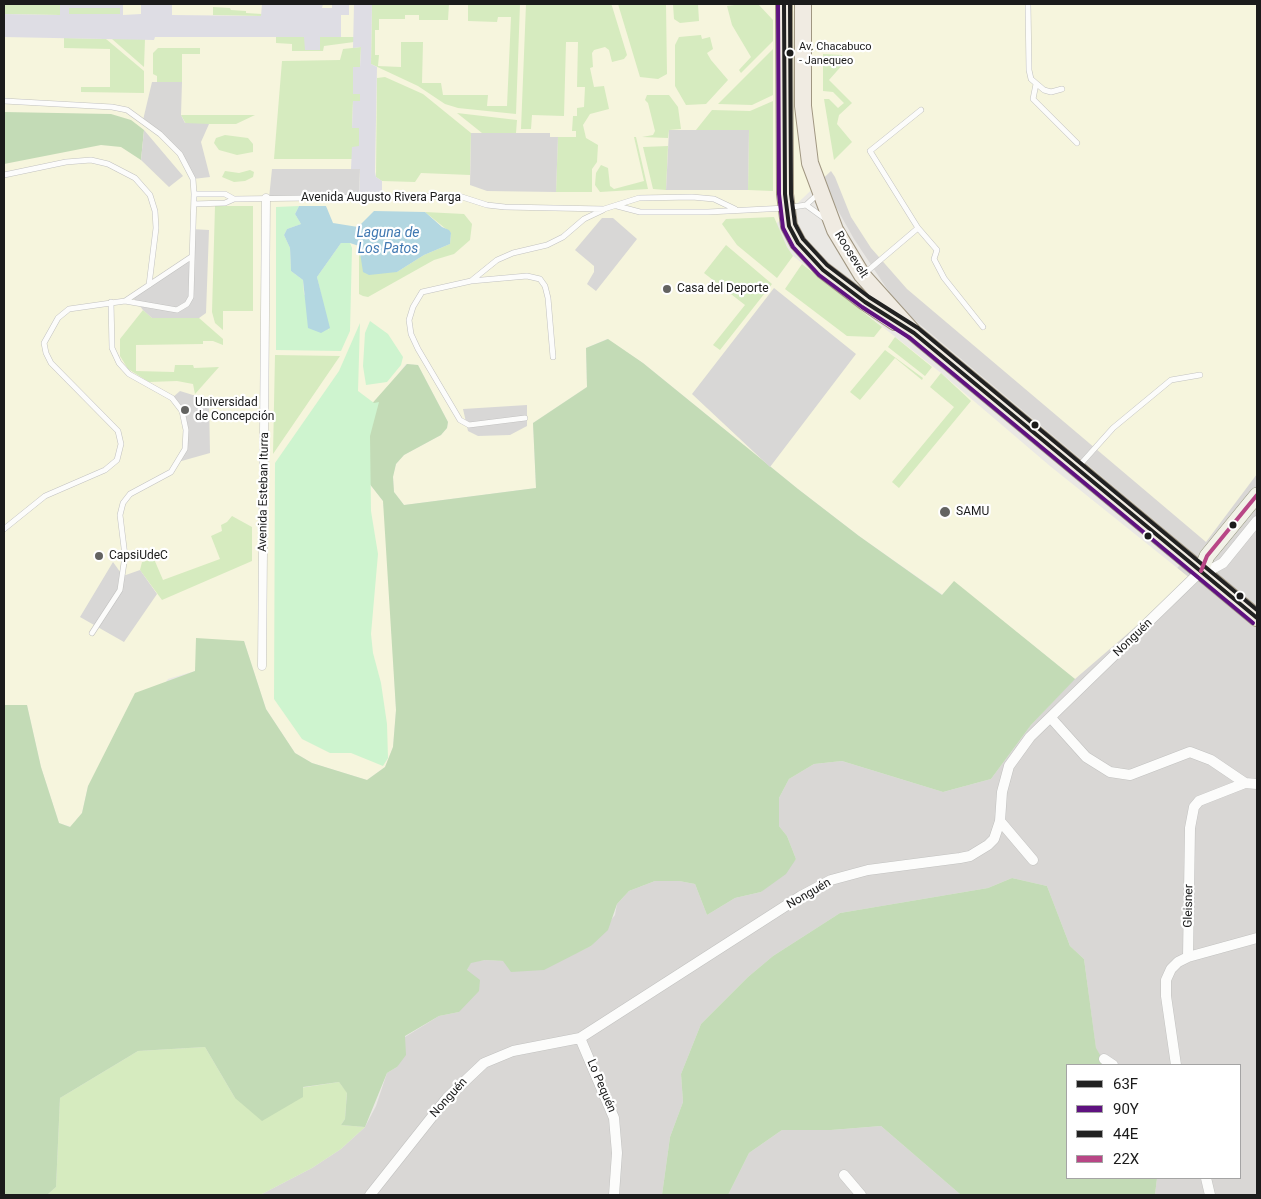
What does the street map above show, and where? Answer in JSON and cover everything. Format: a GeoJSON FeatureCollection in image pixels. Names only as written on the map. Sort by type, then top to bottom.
{"type":"FeatureCollection","features":[{"type":"Feature","properties":{"kind":"main road","name":"Roosevelt"},"geometry":{"type":"LineString","coordinates":[[784,4],[786,208],[789,226],[794,236],[823,270],[865,302],[914,334],[1257,618]]}},
{"type":"Feature","properties":{"kind":"main road","name":"Roosevelt"},"geometry":{"type":"LineString","coordinates":[[803,4],[806,138],[810,163],[819,192],[835,230],[862,275],[914,334]]}},
{"type":"Feature","properties":{"kind":"main road"},"geometry":{"type":"LineString","coordinates":[[1201,571],[1207,556],[1257,495]]}},
{"type":"Feature","properties":{"kind":"street","name":"Avenida Esteban Iturra"},"geometry":{"type":"LineString","coordinates":[[262,666],[266,198]]}},
{"type":"Feature","properties":{"kind":"street"},"geometry":{"type":"LineString","coordinates":[[1201,571],[1212,570],[1223,563],[1257,521]]}},
{"type":"Feature","properties":{"kind":"street","name":"Nonguén"},"geometry":{"type":"LineString","coordinates":[[370,1195],[447,1098],[473,1071],[499,1056],[513,1051],[580,1038],[802,896],[831,880],[868,870],[970,856],[994,839],[1000,820],[1002,792],[1010,766],[1030,737],[1201,571]]}},
{"type":"Feature","properties":{"kind":"street"},"geometry":{"type":"LineString","coordinates":[[1051,718],[1086,757],[1110,772],[1130,775],[1190,752],[1211,760],[1245,783]]}},
{"type":"Feature","properties":{"kind":"street","name":"Gleisner"},"geometry":{"type":"LineString","coordinates":[[1188,957],[1190,828],[1194,806],[1199,800],[1245,783],[1257,784]]}},
{"type":"Feature","properties":{"kind":"street"},"geometry":{"type":"LineString","coordinates":[[1000,820],[1033,860]]}},
{"type":"Feature","properties":{"kind":"street"},"geometry":{"type":"LineString","coordinates":[[1176,1064],[1166,980],[1178,962],[1188,957],[1257,938]]}},
{"type":"Feature","properties":{"kind":"street","name":"Lo Pequén"},"geometry":{"type":"LineString","coordinates":[[580,1038],[614,1118],[617,1153],[614,1195]]}},
{"type":"Feature","properties":{"kind":"street"},"geometry":{"type":"LineString","coordinates":[[844,1175],[861,1195]]}},
{"type":"Feature","properties":{"kind":"street"},"geometry":{"type":"LineString","coordinates":[[1206,1179],[1210,1195]]}},
{"type":"Feature","properties":{"kind":"lane"},"geometry":{"type":"LineString","coordinates":[[1028,4],[1029,70],[1031,79],[1051,92],[1062,90]]}},
{"type":"Feature","properties":{"kind":"lane"},"geometry":{"type":"LineString","coordinates":[[1036,84],[1033,99],[1077,143]]}},
{"type":"Feature","properties":{"kind":"lane"},"geometry":{"type":"LineString","coordinates":[[4,101],[112,107],[127,110],[160,134],[180,154],[193,179],[194,194],[191,297],[184,306],[177,310],[125,301],[69,309],[58,318],[44,342],[46,353],[51,363],[118,431],[121,449],[117,460],[105,470],[45,496],[4,530]]}},
{"type":"Feature","properties":{"kind":"lane"},"geometry":{"type":"LineString","coordinates":[[921,110],[870,151],[918,228],[937,250],[934,259],[944,278],[983,327]]}},
{"type":"Feature","properties":{"kind":"lane"},"geometry":{"type":"LineString","coordinates":[[4,175],[66,162],[91,160],[108,164],[135,178],[150,195],[155,211],[156,228],[149,285]]}},
{"type":"Feature","properties":{"kind":"lane"},"geometry":{"type":"LineString","coordinates":[[819,192],[814,200],[806,205],[821,214],[835,230]]}},
{"type":"Feature","properties":{"kind":"lane","name":"Avenida Augusto Rivera Parga"},"geometry":{"type":"LineString","coordinates":[[194,194],[225,194],[234,198],[459,196],[488,205],[506,207],[604,209],[639,198],[692,197],[714,199],[735,210]]}},
{"type":"Feature","properties":{"kind":"lane","name":"Avenida Augusto Rivera Parga"},"geometry":{"type":"LineString","coordinates":[[194,204],[226,203],[234,198]]}},
{"type":"Feature","properties":{"kind":"lane","name":"Avenida Augusto Rivera Parga"},"geometry":{"type":"LineString","coordinates":[[617,206],[640,212],[708,212],[786,208],[806,205]]}},
{"type":"Feature","properties":{"kind":"lane"},"geometry":{"type":"LineString","coordinates":[[471,281],[497,260],[512,253],[547,246],[563,237],[584,219],[604,209]]}},
{"type":"Feature","properties":{"kind":"lane"},"geometry":{"type":"LineString","coordinates":[[862,275],[918,228]]}},
{"type":"Feature","properties":{"kind":"lane"},"geometry":{"type":"LineString","coordinates":[[125,301],[191,257]]}},
{"type":"Feature","properties":{"kind":"lane"},"geometry":{"type":"LineString","coordinates":[[525,418],[469,425],[460,420],[418,350],[411,334],[409,320],[413,307],[422,292],[471,281],[527,276],[540,279],[545,286],[548,298],[554,357]]}},
{"type":"Feature","properties":{"kind":"lane"},"geometry":{"type":"LineString","coordinates":[[92,633],[120,590],[122,583],[124,556],[120,515],[123,503],[130,494],[171,472],[185,449],[186,430],[182,411],[172,398],[129,374],[118,363],[112,348],[111,302]]}},
{"type":"Feature","properties":{"kind":"lane"},"geometry":{"type":"LineString","coordinates":[[1077,468],[1113,428],[1171,380],[1200,375]]}},
{"type":"Feature","properties":{"kind":"shaded area","name":"Universidad de Concepción"},"geometry":{"type":"Polygon","coordinates":[[[4,4],[1257,4],[1257,474],[1206,542],[907,289],[871,248],[851,217],[831,171],[776,224],[793,256],[941,373],[1050,466],[1191,579],[1075,679],[954,582],[943,595],[859,536],[643,363],[607,339],[586,348],[587,387],[533,423],[536,488],[404,505],[394,492],[393,476],[396,464],[404,455],[441,435],[447,428],[448,422],[418,365],[406,364],[392,382],[365,478],[383,501],[386,527],[396,710],[393,747],[385,767],[367,780],[312,763],[295,753],[266,709],[244,641],[195,671],[168,679],[88,786],[82,813],[71,827],[59,823],[41,767],[27,705],[4,705],[4,4]]]}},
{"type":"Feature","properties":{"kind":"shaded area"},"geometry":{"type":"Polygon","coordinates":[[[60,4],[123,4],[123,15],[141,14],[141,4],[172,4],[172,15],[261,16],[262,4],[323,4],[322,8],[332,8],[332,4],[349,4],[349,15],[341,15],[341,37],[320,37],[320,50],[305,50],[304,37],[155,37],[154,40],[4,37],[4,14],[60,15],[60,4]],[[69,8],[69,14],[120,14],[120,8],[69,8]]]}},
{"type":"Feature","properties":{"kind":"shaded area"},"geometry":{"type":"Polygon","coordinates":[[[354,4],[372,4],[371,64],[377,67],[375,172],[376,177],[382,181],[382,197],[359,197],[360,169],[351,169],[352,147],[359,146],[359,128],[352,128],[353,101],[360,101],[360,94],[353,94],[353,67],[360,67],[361,47],[353,48],[354,4]]]}},
{"type":"Feature","properties":{"kind":"shaded area"},"geometry":{"type":"Polygon","coordinates":[[[1257,4],[1257,1195],[1155,1195],[1157,1179],[1241,1179],[1241,1064],[1105,1064],[1096,1049],[1084,959],[1070,946],[1047,886],[1012,878],[988,888],[840,913],[773,956],[748,977],[701,1024],[681,1074],[683,1102],[670,1137],[662,1195],[260,1195],[312,1168],[341,1149],[365,1127],[376,1106],[387,1073],[397,1067],[405,1037],[439,1016],[459,1012],[467,970],[471,962],[570,956],[591,946],[615,915],[617,904],[629,891],[655,881],[679,881],[695,884],[707,915],[735,898],[761,892],[796,859],[787,836],[779,826],[779,798],[789,779],[814,764],[842,761],[943,792],[991,779],[1031,725],[1192,552],[899,307],[854,239],[827,191],[820,164],[1257,4]]]}},
{"type":"Feature","properties":{"kind":"shaded area"},"geometry":{"type":"Polygon","coordinates":[[[152,82],[182,82],[181,115],[185,123],[209,124],[201,142],[210,177],[193,179],[180,154],[143,120],[152,82]]]}},
{"type":"Feature","properties":{"kind":"shaded area"},"geometry":{"type":"Polygon","coordinates":[[[144,130],[183,176],[169,187],[141,160],[144,130]]]}},
{"type":"Feature","properties":{"kind":"shaded area"},"geometry":{"type":"Polygon","coordinates":[[[669,130],[749,130],[748,190],[666,190],[669,130]]]}},
{"type":"Feature","properties":{"kind":"shaded area"},"geometry":{"type":"Polygon","coordinates":[[[471,133],[550,133],[550,137],[558,137],[556,192],[487,191],[470,185],[471,133]]]}},
{"type":"Feature","properties":{"kind":"shaded area"},"geometry":{"type":"Polygon","coordinates":[[[272,169],[360,169],[359,197],[269,198],[272,169]]]}},
{"type":"Feature","properties":{"kind":"shaded area"},"geometry":{"type":"Polygon","coordinates":[[[602,218],[613,218],[637,239],[596,291],[587,284],[594,272],[594,266],[575,250],[602,218]]]}},
{"type":"Feature","properties":{"kind":"shaded area"},"geometry":{"type":"Polygon","coordinates":[[[191,229],[209,230],[206,313],[199,318],[152,318],[132,296],[191,257],[191,229]]]}},
{"type":"Feature","properties":{"kind":"shaded area"},"geometry":{"type":"Polygon","coordinates":[[[774,288],[856,354],[770,467],[692,394],[774,288]]]}},
{"type":"Feature","properties":{"kind":"shaded area","name":"Universidad de Concepción"},"geometry":{"type":"Polygon","coordinates":[[[180,391],[209,400],[210,453],[178,462],[185,449],[182,411],[172,398],[180,391]]]}},
{"type":"Feature","properties":{"kind":"shaded area"},"geometry":{"type":"Polygon","coordinates":[[[527,405],[527,426],[510,435],[478,436],[468,431],[463,409],[527,405]]]}},
{"type":"Feature","properties":{"kind":"shaded area"},"geometry":{"type":"Polygon","coordinates":[[[113,562],[123,576],[140,570],[157,594],[124,642],[80,617],[113,562]]]}},
{"type":"Feature","properties":{"kind":"shaded area"},"geometry":{"type":"Polygon","coordinates":[[[881,1126],[961,1195],[728,1195],[749,1153],[782,1130],[831,1130],[881,1126]]]}},
{"type":"Feature","properties":{"kind":"green space"},"geometry":{"type":"Polygon","coordinates":[[[4,4],[60,4],[60,15],[4,14],[4,4]]]}},
{"type":"Feature","properties":{"kind":"green space"},"geometry":{"type":"Polygon","coordinates":[[[372,4],[449,4],[448,20],[419,20],[419,15],[405,15],[405,19],[379,19],[379,30],[375,30],[375,55],[379,55],[378,66],[401,67],[401,42],[423,42],[422,83],[441,83],[443,95],[488,95],[487,106],[507,106],[511,17],[498,17],[497,22],[468,21],[468,4],[520,4],[516,114],[458,108],[445,104],[418,86],[371,64],[372,4]]]}},
{"type":"Feature","properties":{"kind":"green space"},"geometry":{"type":"Polygon","coordinates":[[[526,4],[611,4],[612,6],[627,55],[624,59],[612,62],[609,50],[605,47],[594,50],[592,53],[593,67],[590,68],[594,87],[604,86],[609,109],[590,114],[583,125],[586,138],[598,145],[597,162],[592,169],[592,192],[556,192],[558,137],[576,137],[576,131],[572,131],[573,116],[577,116],[577,108],[584,107],[585,87],[577,87],[578,42],[566,42],[564,116],[532,115],[531,129],[521,129],[526,4]]]}},
{"type":"Feature","properties":{"kind":"green space"},"geometry":{"type":"Polygon","coordinates":[[[618,4],[666,4],[667,74],[658,79],[640,77],[618,4]]]}},
{"type":"Feature","properties":{"kind":"green space"},"geometry":{"type":"Polygon","coordinates":[[[673,4],[698,4],[699,21],[680,23],[674,19],[673,4]]]}},
{"type":"Feature","properties":{"kind":"green space"},"geometry":{"type":"Polygon","coordinates":[[[758,4],[773,20],[773,41],[741,73],[739,70],[751,57],[732,25],[727,6],[758,4]]]}},
{"type":"Feature","properties":{"kind":"green space"},"geometry":{"type":"Polygon","coordinates":[[[213,7],[230,8],[231,10],[246,11],[246,13],[262,14],[262,16],[213,15],[213,7]]]}},
{"type":"Feature","properties":{"kind":"green space"},"geometry":{"type":"Polygon","coordinates":[[[69,8],[120,8],[120,15],[69,14],[69,8]]]}},
{"type":"Feature","properties":{"kind":"green space"},"geometry":{"type":"Polygon","coordinates":[[[701,35],[702,39],[710,37],[713,49],[707,53],[728,80],[706,104],[686,105],[675,86],[675,45],[679,37],[701,35]]]}},
{"type":"Feature","properties":{"kind":"green space"},"geometry":{"type":"Polygon","coordinates":[[[276,37],[305,37],[305,50],[320,50],[320,37],[354,37],[354,42],[324,46],[323,51],[292,51],[292,44],[276,43],[276,37]]]}},
{"type":"Feature","properties":{"kind":"green space"},"geometry":{"type":"Polygon","coordinates":[[[64,38],[106,39],[144,71],[144,93],[81,92],[81,87],[110,87],[110,49],[64,48],[64,38]]]}},
{"type":"Feature","properties":{"kind":"green space"},"geometry":{"type":"Polygon","coordinates":[[[112,39],[145,39],[144,67],[112,39]]]}},
{"type":"Feature","properties":{"kind":"green space"},"geometry":{"type":"Polygon","coordinates":[[[361,47],[360,67],[353,67],[353,94],[360,94],[360,101],[353,101],[352,128],[359,128],[359,147],[352,147],[352,159],[274,159],[282,61],[340,60],[343,49],[361,47]]]}},
{"type":"Feature","properties":{"kind":"green space"},"geometry":{"type":"Polygon","coordinates":[[[158,48],[200,48],[200,54],[182,54],[182,82],[157,82],[157,76],[153,74],[153,53],[158,48]]]}},
{"type":"Feature","properties":{"kind":"green space"},"geometry":{"type":"Polygon","coordinates":[[[773,49],[773,95],[752,105],[718,104],[773,49]]]}},
{"type":"Feature","properties":{"kind":"green space"},"geometry":{"type":"Polygon","coordinates":[[[823,54],[842,55],[844,63],[829,80],[852,103],[839,115],[837,124],[852,142],[834,160],[824,99],[829,99],[838,108],[844,103],[833,92],[823,91],[823,54]]]}},
{"type":"Feature","properties":{"kind":"green space"},"geometry":{"type":"Polygon","coordinates":[[[385,77],[423,94],[471,133],[470,175],[421,173],[415,182],[382,181],[376,177],[377,78],[385,77]]]}},
{"type":"Feature","properties":{"kind":"green space"},"geometry":{"type":"Polygon","coordinates":[[[647,95],[669,95],[678,107],[681,129],[669,130],[668,138],[642,137],[653,135],[655,131],[648,103],[645,100],[647,95]]]}},
{"type":"Feature","properties":{"kind":"green space"},"geometry":{"type":"Polygon","coordinates":[[[773,101],[773,191],[748,190],[749,130],[696,130],[712,110],[750,111],[773,101]]]}},
{"type":"Feature","properties":{"kind":"green space"},"geometry":{"type":"Polygon","coordinates":[[[4,112],[111,114],[131,120],[144,130],[141,160],[121,147],[101,145],[4,164],[4,112]]]}},
{"type":"Feature","properties":{"kind":"green space"},"geometry":{"type":"Polygon","coordinates":[[[457,113],[517,120],[516,133],[482,133],[457,113]]]}},
{"type":"Feature","properties":{"kind":"green space"},"geometry":{"type":"Polygon","coordinates":[[[181,115],[255,115],[236,124],[186,124],[181,115]]]}},
{"type":"Feature","properties":{"kind":"green space"},"geometry":{"type":"Polygon","coordinates":[[[225,135],[248,138],[253,144],[253,152],[237,155],[219,150],[214,143],[216,138],[225,135]]]}},
{"type":"Feature","properties":{"kind":"green space"},"geometry":{"type":"Polygon","coordinates":[[[634,137],[636,137],[648,189],[600,192],[595,185],[596,173],[601,165],[608,168],[610,186],[614,189],[644,181],[634,137]]]}},
{"type":"Feature","properties":{"kind":"green space"},"geometry":{"type":"Polygon","coordinates":[[[668,146],[666,190],[653,189],[643,147],[668,146]]]}},
{"type":"Feature","properties":{"kind":"green space"},"geometry":{"type":"Polygon","coordinates":[[[250,170],[254,172],[253,177],[245,181],[234,182],[222,177],[225,171],[239,173],[250,170]]]}},
{"type":"Feature","properties":{"kind":"green space"},"geometry":{"type":"Polygon","coordinates":[[[215,206],[253,206],[253,311],[223,311],[223,330],[215,323],[212,312],[215,206]]]}},
{"type":"Feature","properties":{"kind":"green space"},"geometry":{"type":"Polygon","coordinates":[[[299,206],[295,214],[301,224],[287,229],[284,235],[290,248],[291,271],[303,280],[304,294],[329,330],[317,277],[341,243],[350,243],[352,248],[350,331],[341,351],[276,350],[276,207],[299,206]]]}},
{"type":"Feature","properties":{"kind":"green space"},"geometry":{"type":"Polygon","coordinates":[[[425,212],[464,214],[472,224],[470,240],[454,254],[434,260],[368,297],[359,294],[359,246],[360,255],[389,272],[397,272],[424,255],[450,244],[451,233],[425,212]]]}},
{"type":"Feature","properties":{"kind":"green space"},"geometry":{"type":"Polygon","coordinates":[[[774,217],[793,256],[777,278],[737,245],[722,224],[726,219],[774,217]]]}},
{"type":"Feature","properties":{"kind":"green space"},"geometry":{"type":"Polygon","coordinates":[[[726,245],[772,284],[720,350],[713,345],[745,305],[704,273],[726,245]]]}},
{"type":"Feature","properties":{"kind":"green space"},"geometry":{"type":"Polygon","coordinates":[[[802,264],[882,327],[874,337],[847,336],[785,289],[802,264]]]}},
{"type":"Feature","properties":{"kind":"green space"},"geometry":{"type":"Polygon","coordinates":[[[143,310],[152,318],[199,318],[223,339],[223,345],[213,341],[203,341],[203,344],[136,345],[136,371],[174,372],[175,365],[193,365],[194,368],[219,367],[195,394],[193,384],[177,381],[149,382],[128,369],[120,356],[120,339],[143,310]]]}},
{"type":"Feature","properties":{"kind":"green space"},"geometry":{"type":"Polygon","coordinates":[[[370,321],[388,334],[403,357],[401,365],[387,382],[366,385],[363,366],[365,333],[370,321]]]}},
{"type":"Feature","properties":{"kind":"green space"},"geometry":{"type":"Polygon","coordinates":[[[360,323],[358,391],[374,403],[379,402],[370,436],[371,511],[378,554],[371,634],[387,724],[388,758],[383,766],[351,753],[330,753],[302,739],[274,699],[275,463],[339,371],[360,323]]]}},
{"type":"Feature","properties":{"kind":"green space"},"geometry":{"type":"Polygon","coordinates":[[[895,337],[932,367],[925,376],[888,347],[895,337]]]}},
{"type":"Feature","properties":{"kind":"green space"},"geometry":{"type":"Polygon","coordinates":[[[608,339],[643,363],[859,536],[942,595],[954,581],[1075,679],[1031,725],[991,779],[943,792],[842,761],[814,764],[789,779],[779,798],[779,826],[787,836],[796,859],[786,874],[761,892],[735,898],[707,915],[695,884],[679,881],[655,881],[629,891],[617,904],[608,930],[591,946],[544,970],[511,972],[503,961],[485,960],[471,963],[467,970],[480,980],[479,991],[459,1012],[439,1016],[405,1036],[406,1055],[397,1067],[387,1073],[365,1127],[341,1125],[345,1119],[347,1093],[339,1082],[303,1087],[303,1097],[262,1121],[235,1098],[205,1047],[138,1051],[60,1098],[56,1187],[47,1195],[4,1195],[4,705],[27,705],[41,767],[59,823],[70,827],[82,813],[88,786],[135,693],[195,671],[196,638],[244,641],[266,709],[295,753],[312,763],[367,780],[385,767],[393,747],[396,710],[383,501],[365,478],[361,416],[407,364],[418,365],[448,422],[447,428],[441,435],[404,455],[396,464],[393,477],[394,492],[404,505],[536,488],[533,423],[587,387],[586,348],[608,339]]]}},
{"type":"Feature","properties":{"kind":"green space"},"geometry":{"type":"Polygon","coordinates":[[[885,350],[923,378],[922,380],[895,358],[860,400],[850,392],[885,350]]]}},
{"type":"Feature","properties":{"kind":"green space"},"geometry":{"type":"Polygon","coordinates":[[[275,355],[340,356],[273,454],[275,355]]]}},
{"type":"Feature","properties":{"kind":"green space"},"geometry":{"type":"Polygon","coordinates":[[[941,373],[971,401],[899,488],[892,482],[954,407],[930,387],[941,373]]]}},
{"type":"Feature","properties":{"kind":"green space"},"geometry":{"type":"Polygon","coordinates":[[[232,516],[252,527],[252,561],[162,600],[140,570],[142,562],[154,559],[163,580],[220,559],[211,536],[222,531],[221,525],[232,516]]]}},
{"type":"Feature","properties":{"kind":"green space"},"geometry":{"type":"Polygon","coordinates":[[[1012,878],[1047,886],[1070,946],[1084,959],[1096,1048],[1105,1064],[1066,1064],[1066,1179],[1157,1179],[1155,1195],[961,1195],[881,1126],[831,1130],[782,1130],[749,1153],[728,1195],[662,1195],[670,1137],[683,1102],[681,1074],[701,1024],[748,977],[773,956],[840,913],[988,888],[1012,878]]]}},
{"type":"Feature","properties":{"kind":"green space"},"geometry":{"type":"Polygon","coordinates":[[[205,1047],[235,1098],[339,1082],[347,1092],[345,1119],[341,1125],[365,1127],[341,1149],[312,1168],[260,1195],[47,1195],[56,1187],[60,1098],[138,1051],[205,1047]]]}},
{"type":"Feature","properties":{"kind":"water","name":"Laguna de Los Patos"},"geometry":{"type":"Polygon","coordinates":[[[299,206],[326,206],[333,223],[358,227],[374,211],[425,212],[442,227],[449,230],[451,233],[450,244],[424,255],[397,272],[369,275],[363,272],[359,246],[341,243],[317,277],[330,328],[321,333],[308,328],[303,280],[291,271],[290,248],[284,235],[287,229],[301,224],[295,214],[299,206]]]}},
{"type":"Feature","properties":{"kind":"transit line","name":"90Y"},"geometry":{"type":"LineString","coordinates":[[778,4],[779,194],[783,228],[793,247],[819,275],[862,307],[910,338],[1253,623]]}},
{"type":"Feature","properties":{"kind":"transit line","name":"63F"},"geometry":{"type":"LineString","coordinates":[[784,4],[785,194],[789,226],[798,243],[823,270],[865,302],[914,333],[1257,618]]}},
{"type":"Feature","properties":{"kind":"transit line","name":"44E"},"geometry":{"type":"LineString","coordinates":[[790,4],[791,194],[795,224],[803,239],[827,265],[869,297],[918,328],[1257,610]]}},
{"type":"Feature","properties":{"kind":"transit line","name":"22X"},"geometry":{"type":"LineString","coordinates":[[1201,571],[1207,556],[1257,495]]}},
{"type":"Feature","properties":{"kind":"place","name":"Av. Chacabuco - Janequeo"},"geometry":{"type":"Point","coordinates":[790,53]}},
{"type":"Feature","properties":{"kind":"place","name":"Casa del Deporte"},"geometry":{"type":"Point","coordinates":[667,289]}},
{"type":"Feature","properties":{"kind":"place","name":"Universidad de Concepción"},"geometry":{"type":"Point","coordinates":[185,410]}},
{"type":"Feature","properties":{"kind":"place","name":"SAMU"},"geometry":{"type":"Point","coordinates":[945,512]}},
{"type":"Feature","properties":{"kind":"place","name":"CapsiUdeC"},"geometry":{"type":"Point","coordinates":[99,556]}}]}
